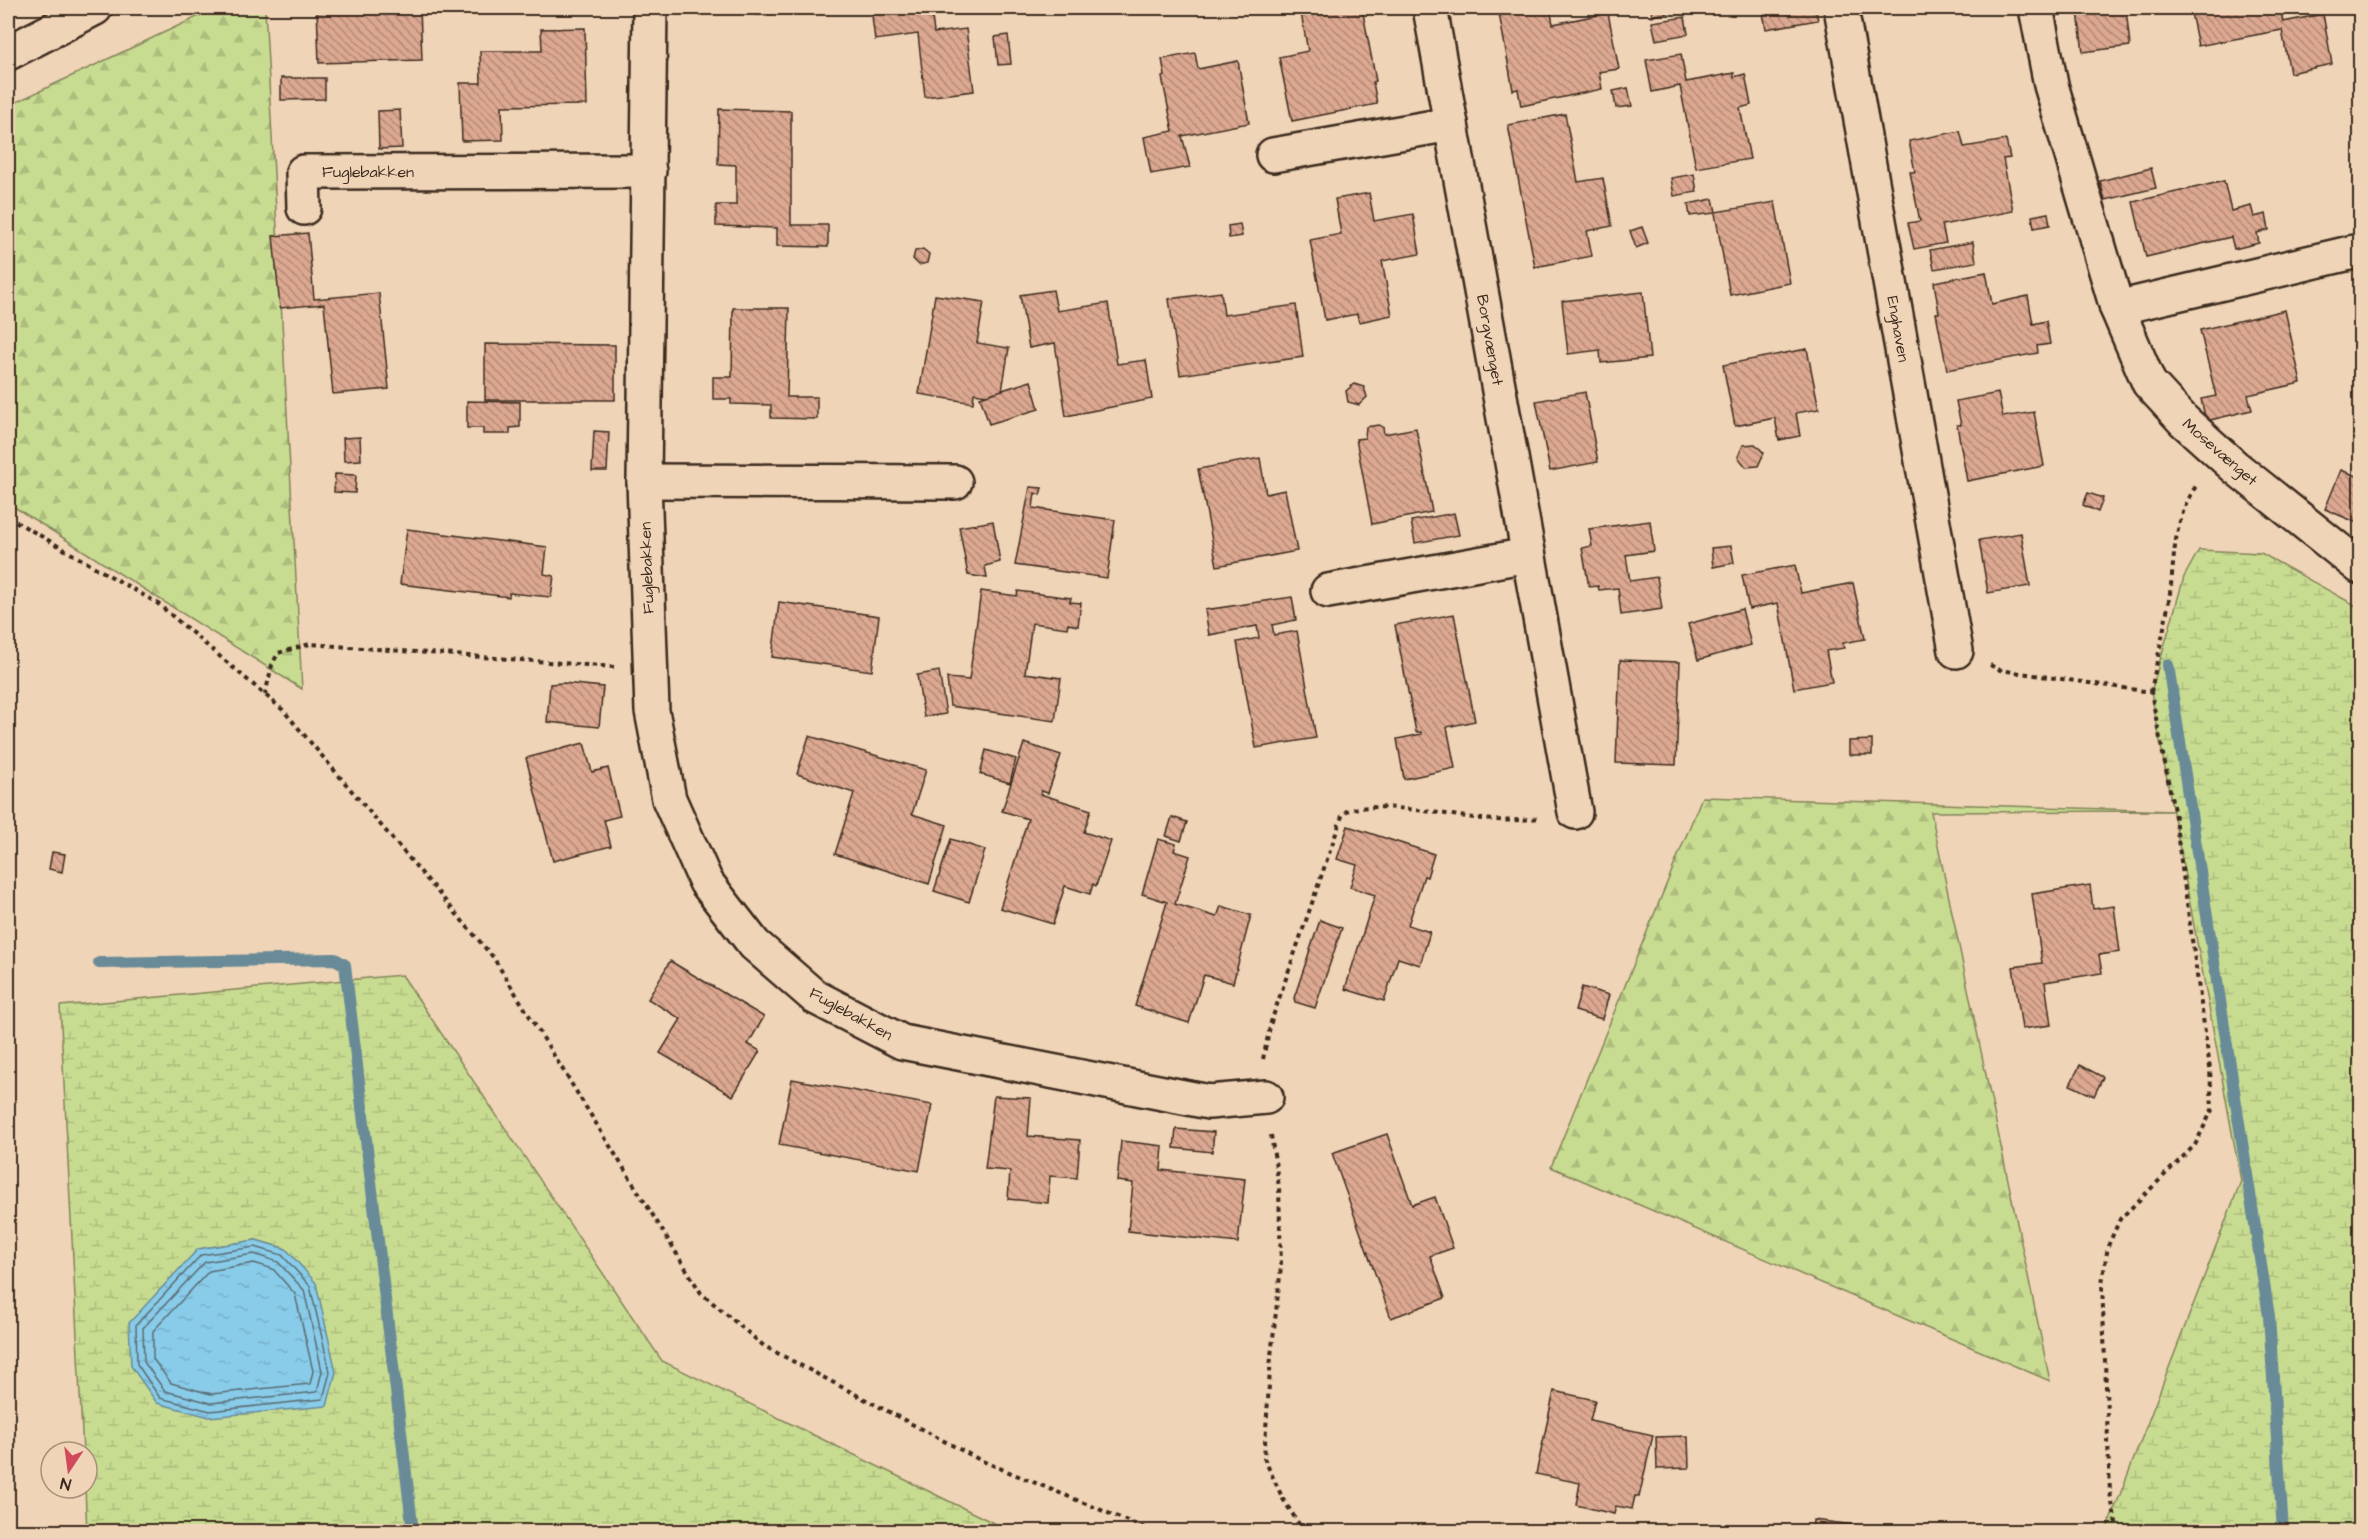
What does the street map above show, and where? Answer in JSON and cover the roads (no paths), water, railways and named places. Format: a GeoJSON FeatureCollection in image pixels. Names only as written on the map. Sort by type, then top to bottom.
{"type":"FeatureCollection","features":[{"type":"Feature","properties":{"kind":"street"},"geometry":{"type":"LineString","coordinates":[[8,53],[95,8]]}},
{"type":"Feature","properties":{"kind":"street","name":"Fuglebakken"},"geometry":{"type":"LineString","coordinates":[[650,8],[644,481],[652,711],[669,799],[706,882],[754,944],[815,998],[902,1042],[1209,1102],[1266,1097]]}},
{"type":"Feature","properties":{"kind":"street","name":"Borgvænget"},"geometry":{"type":"LineString","coordinates":[[1430,8],[1575,812]]}},
{"type":"Feature","properties":{"kind":"street","name":"Enghaven"},"geometry":{"type":"LineString","coordinates":[[1841,8],[1956,651]]}},
{"type":"Feature","properties":{"kind":"street","name":"Mosevænget"},"geometry":{"type":"LineString","coordinates":[[2036,8],[2051,85],[2117,308],[2149,383],[2184,421],[2235,467],[2361,567]]}},
{"type":"Feature","properties":{"kind":"street"},"geometry":{"type":"LineString","coordinates":[[1274,155],[1451,124]]}},
{"type":"Feature","properties":{"kind":"street","name":"Fuglebakken"},"geometry":{"type":"LineString","coordinates":[[304,208],[303,172],[649,171]]}},
{"type":"Feature","properties":{"kind":"street"},"geometry":{"type":"LineString","coordinates":[[2117,308],[2354,252]]}},
{"type":"Feature","properties":{"kind":"street"},"geometry":{"type":"LineString","coordinates":[[644,481],[955,482]]}},
{"type":"Feature","properties":{"kind":"street"},"geometry":{"type":"LineString","coordinates":[[1328,591],[1528,555]]}},
{"type":"Feature","properties":{"kind":"water"},"geometry":{"type":"Polygon","coordinates":[[[256,1240],[286,1249],[316,1283],[336,1372],[327,1406],[209,1417],[157,1403],[131,1366],[129,1323],[198,1249],[256,1240]]]}},
{"type":"Feature","properties":{"kind":"waterway"},"geometry":{"type":"LineString","coordinates":[[2168,665],[2269,1316],[2283,1532]]}},
{"type":"Feature","properties":{"kind":"waterway"},"geometry":{"type":"LineString","coordinates":[[99,963],[335,959],[345,965],[413,1532]]}}]}
